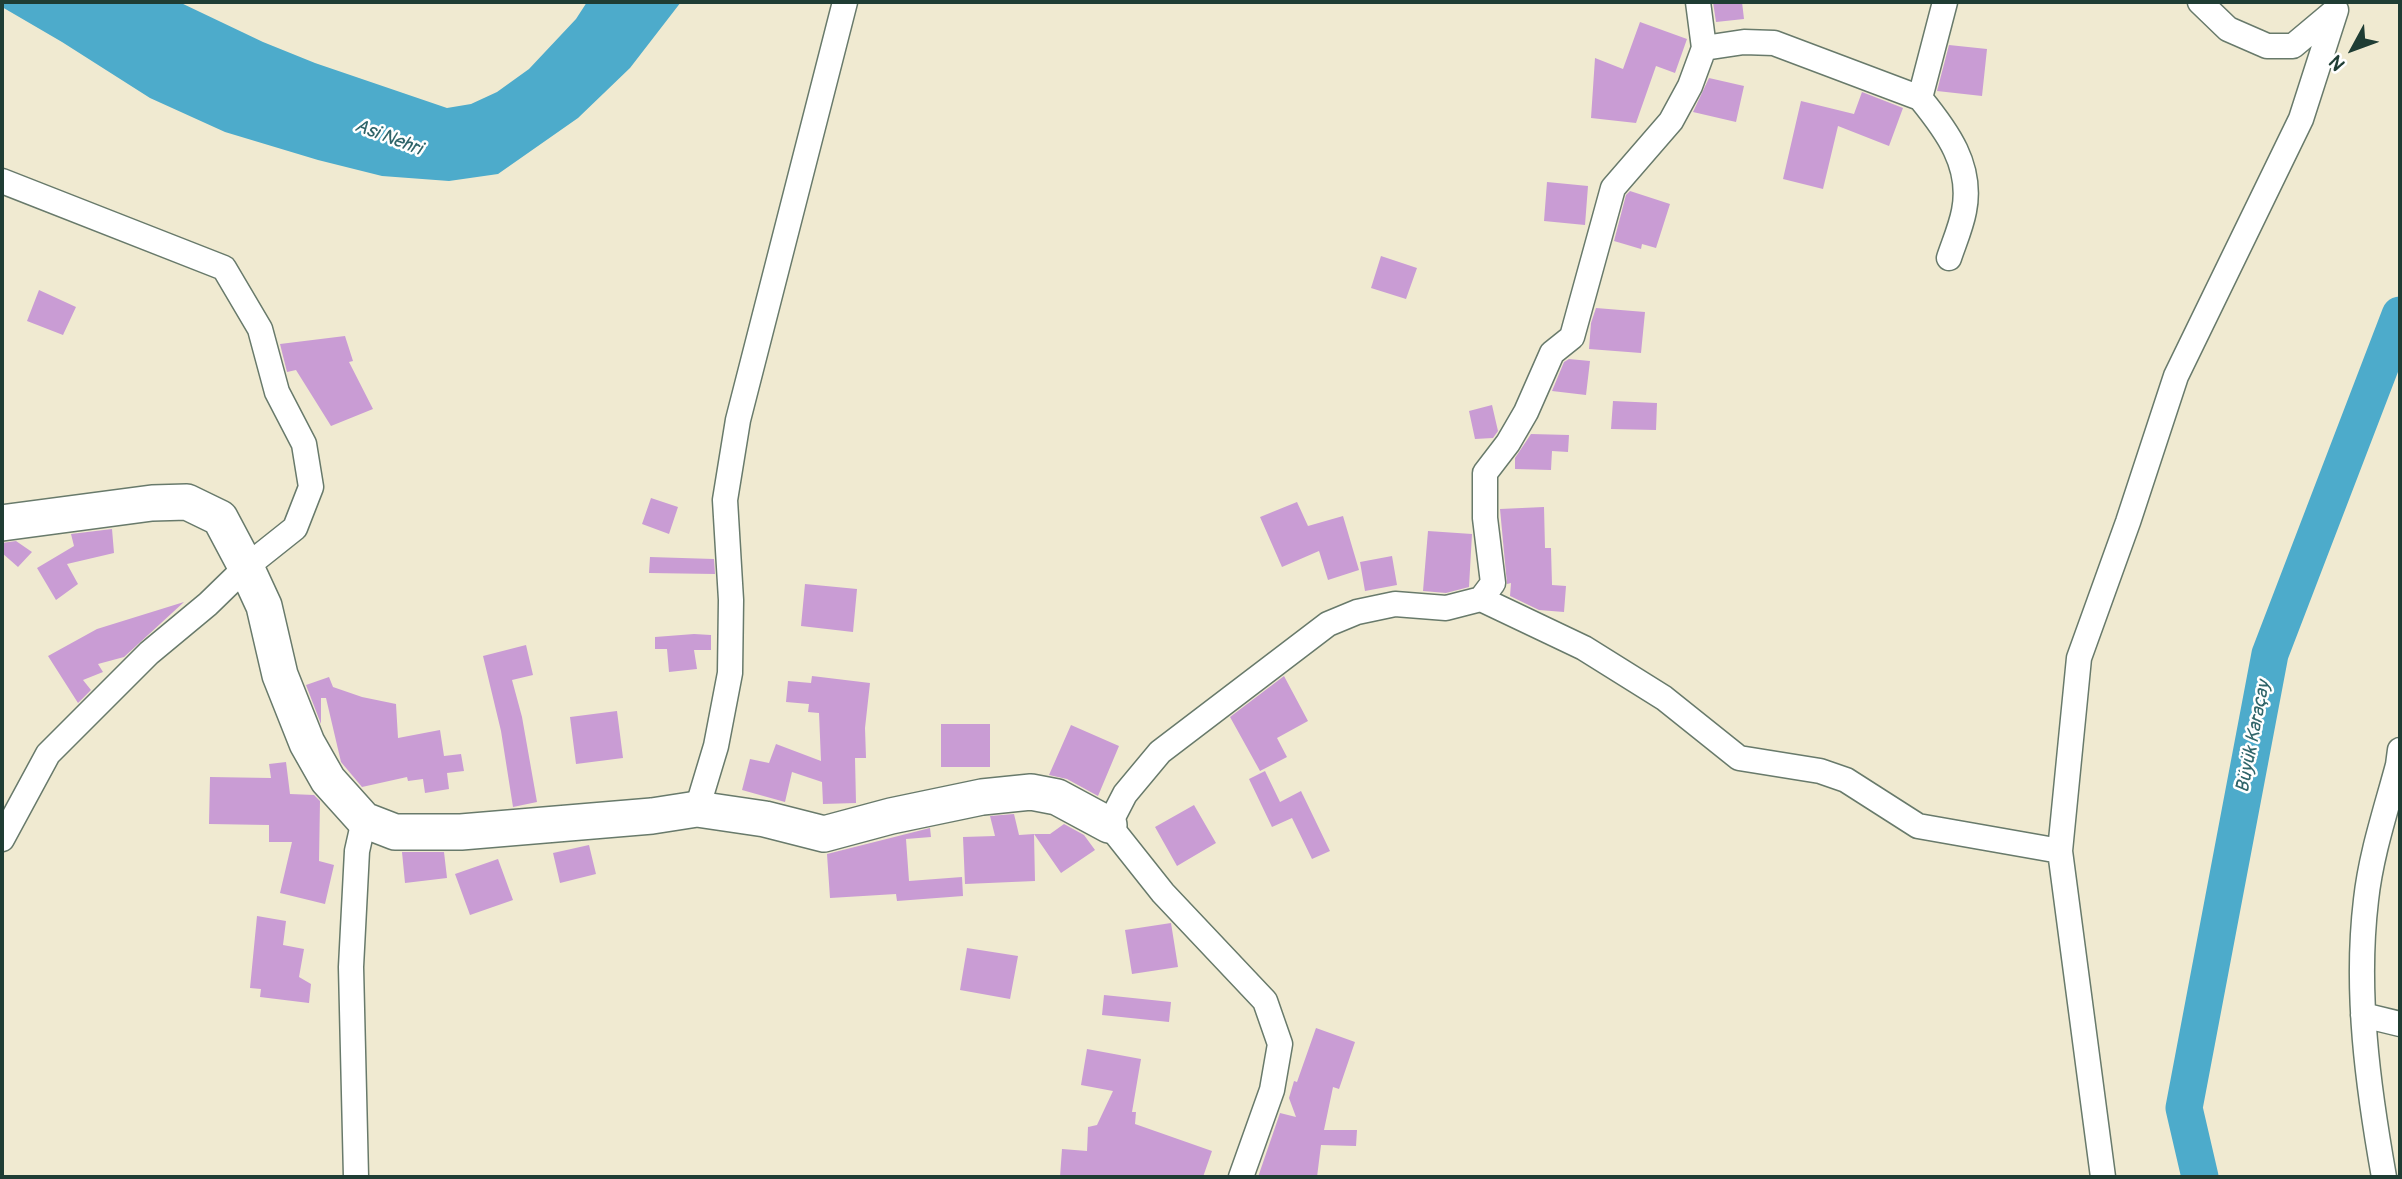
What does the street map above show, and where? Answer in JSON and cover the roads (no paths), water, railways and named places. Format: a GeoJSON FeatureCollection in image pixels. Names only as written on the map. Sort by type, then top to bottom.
{"type":"FeatureCollection","features":[{"type":"Feature","properties":{"kind":"street"},"geometry":{"type":"LineString","coordinates":[[697,809],[716,746],[730,673],[731,600],[725,500],[738,420],[845,2]]}},
{"type":"Feature","properties":{"kind":"street"},"geometry":{"type":"LineString","coordinates":[[1109,825],[1125,794],[1160,752],[1328,624],[1357,612],[1395,604],[1446,608],[1481,599],[1493,583],[1485,518],[1485,473],[1508,443],[1552,353],[1572,337],[1614,188],[1671,121],[1690,86],[1704,48],[1698,2]]}},
{"type":"Feature","properties":{"kind":"street"},"geometry":{"type":"LineString","coordinates":[[1920,98],[1945,2]]}},
{"type":"Feature","properties":{"kind":"street"},"geometry":{"type":"LineString","coordinates":[[2200,2],[2228,29],[2267,46],[2293,46],[2339,6]]}},
{"type":"Feature","properties":{"kind":"street"},"geometry":{"type":"LineString","coordinates":[[2103,1177],[2060,850],[2079,658],[2176,376],[2301,119],[2339,6]]}},
{"type":"Feature","properties":{"kind":"street"},"geometry":{"type":"LineString","coordinates":[[1704,48],[1744,42],[1774,43],[1920,98],[1948,136],[1959,156],[1965,176],[1964,211],[1949,258]]}},
{"type":"Feature","properties":{"kind":"street"},"geometry":{"type":"LineString","coordinates":[[2,181],[224,268],[260,329],[278,392],[304,444],[311,487],[295,528],[149,653],[48,754],[2,839]]}},
{"type":"Feature","properties":{"kind":"street"},"geometry":{"type":"LineString","coordinates":[[2,523],[152,503],[187,502],[219,518],[264,607],[280,675],[307,743],[328,780],[364,820],[395,832],[461,832],[652,816],[697,809],[765,818],[824,834],[891,816],[982,797],[1031,792],[1058,797],[1109,825],[1163,892],[1265,1001],[1280,1044],[1272,1090],[1241,1177]]}},
{"type":"Feature","properties":{"kind":"street"},"geometry":{"type":"LineString","coordinates":[[1481,599],[1584,648],[1664,698],[1740,758],[1819,771],[1846,780],[1919,826],[2060,850]]}},
{"type":"Feature","properties":{"kind":"street"},"geometry":{"type":"LineString","coordinates":[[2384,1177],[2374,1121],[2363,1015],[2362,952],[2373,854],[2400,750]]}},
{"type":"Feature","properties":{"kind":"street"},"geometry":{"type":"LineString","coordinates":[[356,1177],[351,967],[357,851],[364,820]]}},
{"type":"Feature","properties":{"kind":"street"},"geometry":{"type":"LineString","coordinates":[[2363,1015],[2400,1024]]}},
{"type":"Feature","properties":{"kind":"water","name":"Asi Nehri"},"geometry":{"type":"Polygon","coordinates":[[[2,2],[179,2],[263,42],[315,63],[447,108],[471,104],[497,92],[529,69],[576,19],[587,2],[681,2],[630,68],[578,118],[498,174],[449,181],[382,176],[225,132],[150,98],[2,7],[2,2]]]}},
{"type":"Feature","properties":{"kind":"waterway","name":"Büyük Karaçay"},"geometry":{"type":"LineString","coordinates":[[2200,1177],[2184,1108],[2270,654],[2400,315]]}}]}
